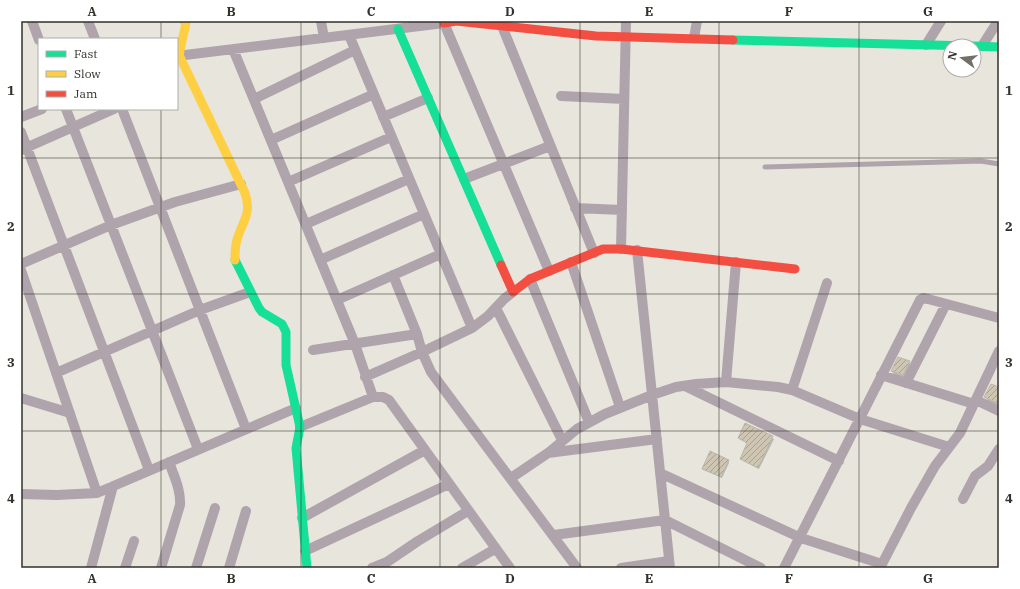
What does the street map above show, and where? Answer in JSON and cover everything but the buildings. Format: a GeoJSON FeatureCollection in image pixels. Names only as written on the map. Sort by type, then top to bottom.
{"type":"FeatureCollection","features":[{"type":"Feature","properties":{"kind":"street"},"geometry":{"type":"LineString","coordinates":[[32,21],[38,38]]}},
{"type":"Feature","properties":{"kind":"street"},"geometry":{"type":"LineString","coordinates":[[88,21],[95,38]]}},
{"type":"Feature","properties":{"kind":"street"},"geometry":{"type":"LineString","coordinates":[[184,21],[186,23],[178,55],[241,184],[248,202],[248,211],[236,244],[235,260],[256,304],[262,312],[278,320],[286,332],[286,365],[300,428],[296,448],[307,568]]}},
{"type":"Feature","properties":{"kind":"street"},"geometry":{"type":"LineString","coordinates":[[321,21],[324,38]]}},
{"type":"Feature","properties":{"kind":"street"},"geometry":{"type":"LineString","coordinates":[[621,249],[626,21]]}},
{"type":"Feature","properties":{"kind":"street"},"geometry":{"type":"LineString","coordinates":[[694,38],[697,21]]}},
{"type":"Feature","properties":{"kind":"street"},"geometry":{"type":"LineString","coordinates":[[926,45],[941,21]]}},
{"type":"Feature","properties":{"kind":"street"},"geometry":{"type":"LineString","coordinates":[[982,39],[998,21]]}},
{"type":"Feature","properties":{"kind":"street"},"geometry":{"type":"LineString","coordinates":[[178,55],[398,29],[444,22],[502,26],[596,36],[942,45]]}},
{"type":"Feature","properties":{"kind":"street"},"geometry":{"type":"LineString","coordinates":[[444,22],[550,271]]}},
{"type":"Feature","properties":{"kind":"street"},"geometry":{"type":"LineString","coordinates":[[502,26],[594,253]]}},
{"type":"Feature","properties":{"kind":"street"},"geometry":{"type":"LineString","coordinates":[[398,29],[513,292]]}},
{"type":"Feature","properties":{"kind":"street"},"geometry":{"type":"LineString","coordinates":[[349,35],[472,328]]}},
{"type":"Feature","properties":{"kind":"street"},"geometry":{"type":"LineString","coordinates":[[982,46],[999,47]]}},
{"type":"Feature","properties":{"kind":"street"},"geometry":{"type":"LineString","coordinates":[[234,49],[355,344],[373,397]]}},
{"type":"Feature","properties":{"kind":"street"},"geometry":{"type":"LineString","coordinates":[[254,99],[355,50]]}},
{"type":"Feature","properties":{"kind":"street"},"geometry":{"type":"LineString","coordinates":[[271,140],[374,94]]}},
{"type":"Feature","properties":{"kind":"street"},"geometry":{"type":"LineString","coordinates":[[561,96],[624,99]]}},
{"type":"Feature","properties":{"kind":"street"},"geometry":{"type":"LineString","coordinates":[[383,117],[428,98]]}},
{"type":"Feature","properties":{"kind":"street"},"geometry":{"type":"LineString","coordinates":[[21,118],[40,110]]}},
{"type":"Feature","properties":{"kind":"street"},"geometry":{"type":"LineString","coordinates":[[66,110],[198,449]]}},
{"type":"Feature","properties":{"kind":"street"},"geometry":{"type":"LineString","coordinates":[[24,148],[112,110]]}},
{"type":"Feature","properties":{"kind":"street"},"geometry":{"type":"LineString","coordinates":[[122,110],[246,429]]}},
{"type":"Feature","properties":{"kind":"street"},"geometry":{"type":"LineString","coordinates":[[21,132],[24,148],[64,245],[149,470]]}},
{"type":"Feature","properties":{"kind":"street"},"geometry":{"type":"LineString","coordinates":[[288,182],[392,137]]}},
{"type":"Feature","properties":{"kind":"street"},"geometry":{"type":"LineString","coordinates":[[464,179],[504,165],[550,146]]}},
{"type":"Feature","properties":{"kind":"street"},"geometry":{"type":"LineString","coordinates":[[306,224],[409,179]]}},
{"type":"Feature","properties":{"kind":"street"},"geometry":{"type":"LineString","coordinates":[[21,264],[111,225],[176,202],[241,184]]}},
{"type":"Feature","properties":{"kind":"street"},"geometry":{"type":"LineString","coordinates":[[576,208],[622,210]]}},
{"type":"Feature","properties":{"kind":"street"},"geometry":{"type":"LineString","coordinates":[[320,260],[424,214]]}},
{"type":"Feature","properties":{"kind":"street"},"geometry":{"type":"LineString","coordinates":[[365,377],[472,328],[488,316],[504,299],[530,279],[603,249],[637,250],[795,269]]}},
{"type":"Feature","properties":{"kind":"street"},"geometry":{"type":"LineString","coordinates":[[621,568],[669,565],[637,250]]}},
{"type":"Feature","properties":{"kind":"street"},"geometry":{"type":"LineString","coordinates":[[337,300],[441,254]]}},
{"type":"Feature","properties":{"kind":"street"},"geometry":{"type":"LineString","coordinates":[[571,262],[620,407]]}},
{"type":"Feature","properties":{"kind":"street"},"geometry":{"type":"LineString","coordinates":[[726,382],[736,262]]}},
{"type":"Feature","properties":{"kind":"street"},"geometry":{"type":"LineString","coordinates":[[21,270],[97,493]]}},
{"type":"Feature","properties":{"kind":"street"},"geometry":{"type":"LineString","coordinates":[[392,276],[417,334],[422,352],[431,372],[554,535],[577,568]]}},
{"type":"Feature","properties":{"kind":"street"},"geometry":{"type":"LineString","coordinates":[[530,279],[589,422]]}},
{"type":"Feature","properties":{"kind":"street"},"geometry":{"type":"LineString","coordinates":[[792,390],[827,283]]}},
{"type":"Feature","properties":{"kind":"street"},"geometry":{"type":"LineString","coordinates":[[56,373],[200,310],[250,292]]}},
{"type":"Feature","properties":{"kind":"street"},"geometry":{"type":"LineString","coordinates":[[784,568],[920,300],[923,298],[928,299],[999,318]]}},
{"type":"Feature","properties":{"kind":"street"},"geometry":{"type":"LineString","coordinates":[[906,383],[946,304]]}},
{"type":"Feature","properties":{"kind":"street"},"geometry":{"type":"LineString","coordinates":[[496,308],[562,440]]}},
{"type":"Feature","properties":{"kind":"street"},"geometry":{"type":"LineString","coordinates":[[312,350],[417,334]]}},
{"type":"Feature","properties":{"kind":"street"},"geometry":{"type":"LineString","coordinates":[[660,473],[800,538],[881,566],[910,508],[935,466],[960,432],[999,351]]}},
{"type":"Feature","properties":{"kind":"street"},"geometry":{"type":"LineString","coordinates":[[881,375],[975,402],[999,411]]}},
{"type":"Feature","properties":{"kind":"street"},"geometry":{"type":"LineString","coordinates":[[511,478],[548,453],[562,440],[589,422],[620,407],[676,387],[726,382],[778,387],[792,390],[860,419],[949,448]]}},
{"type":"Feature","properties":{"kind":"street"},"geometry":{"type":"LineString","coordinates":[[685,386],[839,461]]}},
{"type":"Feature","properties":{"kind":"street"},"geometry":{"type":"LineString","coordinates":[[300,428],[373,397],[383,397],[389,400],[448,484],[510,568]]}},
{"type":"Feature","properties":{"kind":"street"},"geometry":{"type":"LineString","coordinates":[[21,398],[70,413]]}},
{"type":"Feature","properties":{"kind":"street"},"geometry":{"type":"LineString","coordinates":[[21,494],[57,495],[97,493],[296,408]]}},
{"type":"Feature","properties":{"kind":"street"},"geometry":{"type":"LineString","coordinates":[[548,453],[657,439]]}},
{"type":"Feature","properties":{"kind":"street"},"geometry":{"type":"LineString","coordinates":[[963,499],[975,476],[988,466],[999,449]]}},
{"type":"Feature","properties":{"kind":"street"},"geometry":{"type":"LineString","coordinates":[[302,518],[425,450]]}},
{"type":"Feature","properties":{"kind":"street"},"geometry":{"type":"LineString","coordinates":[[161,568],[180,505],[180,493],[169,462]]}},
{"type":"Feature","properties":{"kind":"street"},"geometry":{"type":"LineString","coordinates":[[305,551],[448,484]]}},
{"type":"Feature","properties":{"kind":"street"},"geometry":{"type":"LineString","coordinates":[[90,568],[113,486]]}},
{"type":"Feature","properties":{"kind":"street"},"geometry":{"type":"LineString","coordinates":[[196,568],[215,508]]}},
{"type":"Feature","properties":{"kind":"street"},"geometry":{"type":"LineString","coordinates":[[372,568],[387,562],[418,541],[468,511]]}},
{"type":"Feature","properties":{"kind":"street"},"geometry":{"type":"LineString","coordinates":[[229,568],[246,512]]}},
{"type":"Feature","properties":{"kind":"street"},"geometry":{"type":"LineString","coordinates":[[554,535],[665,520],[761,568]]}},
{"type":"Feature","properties":{"kind":"street"},"geometry":{"type":"LineString","coordinates":[[126,568],[134,541]]}},
{"type":"Feature","properties":{"kind":"street"},"geometry":{"type":"LineString","coordinates":[[462,568],[495,549]]}},
{"type":"Feature","properties":{"kind":"lane"},"geometry":{"type":"LineString","coordinates":[[766,167],[981,161],[999,164]]}},
{"type":"Feature","properties":{"kind":"traffic: fast"},"geometry":{"type":"LineString","coordinates":[[398,29],[501,265]]}},
{"type":"Feature","properties":{"kind":"traffic: fast"},"geometry":{"type":"LineString","coordinates":[[733,40],[942,45]]}},
{"type":"Feature","properties":{"kind":"traffic: fast"},"geometry":{"type":"LineString","coordinates":[[982,46],[999,47]]}},
{"type":"Feature","properties":{"kind":"traffic: fast"},"geometry":{"type":"LineString","coordinates":[[235,260],[259,308],[262,312],[282,324],[286,332],[286,365],[300,427],[296,448],[307,568]]}},
{"type":"Feature","properties":{"kind":"traffic: slow"},"geometry":{"type":"LineString","coordinates":[[184,21],[186,23],[179,55],[245,193],[247,201],[247,214],[236,244],[235,260]]}},
{"type":"Feature","properties":{"kind":"traffic: jam"},"geometry":{"type":"LineString","coordinates":[[444,21],[444,23],[456,21],[596,36],[733,40]]}},
{"type":"Feature","properties":{"kind":"traffic: jam"},"geometry":{"type":"LineString","coordinates":[[501,265],[513,292],[530,279],[603,249],[621,249],[795,269]]}}]}
